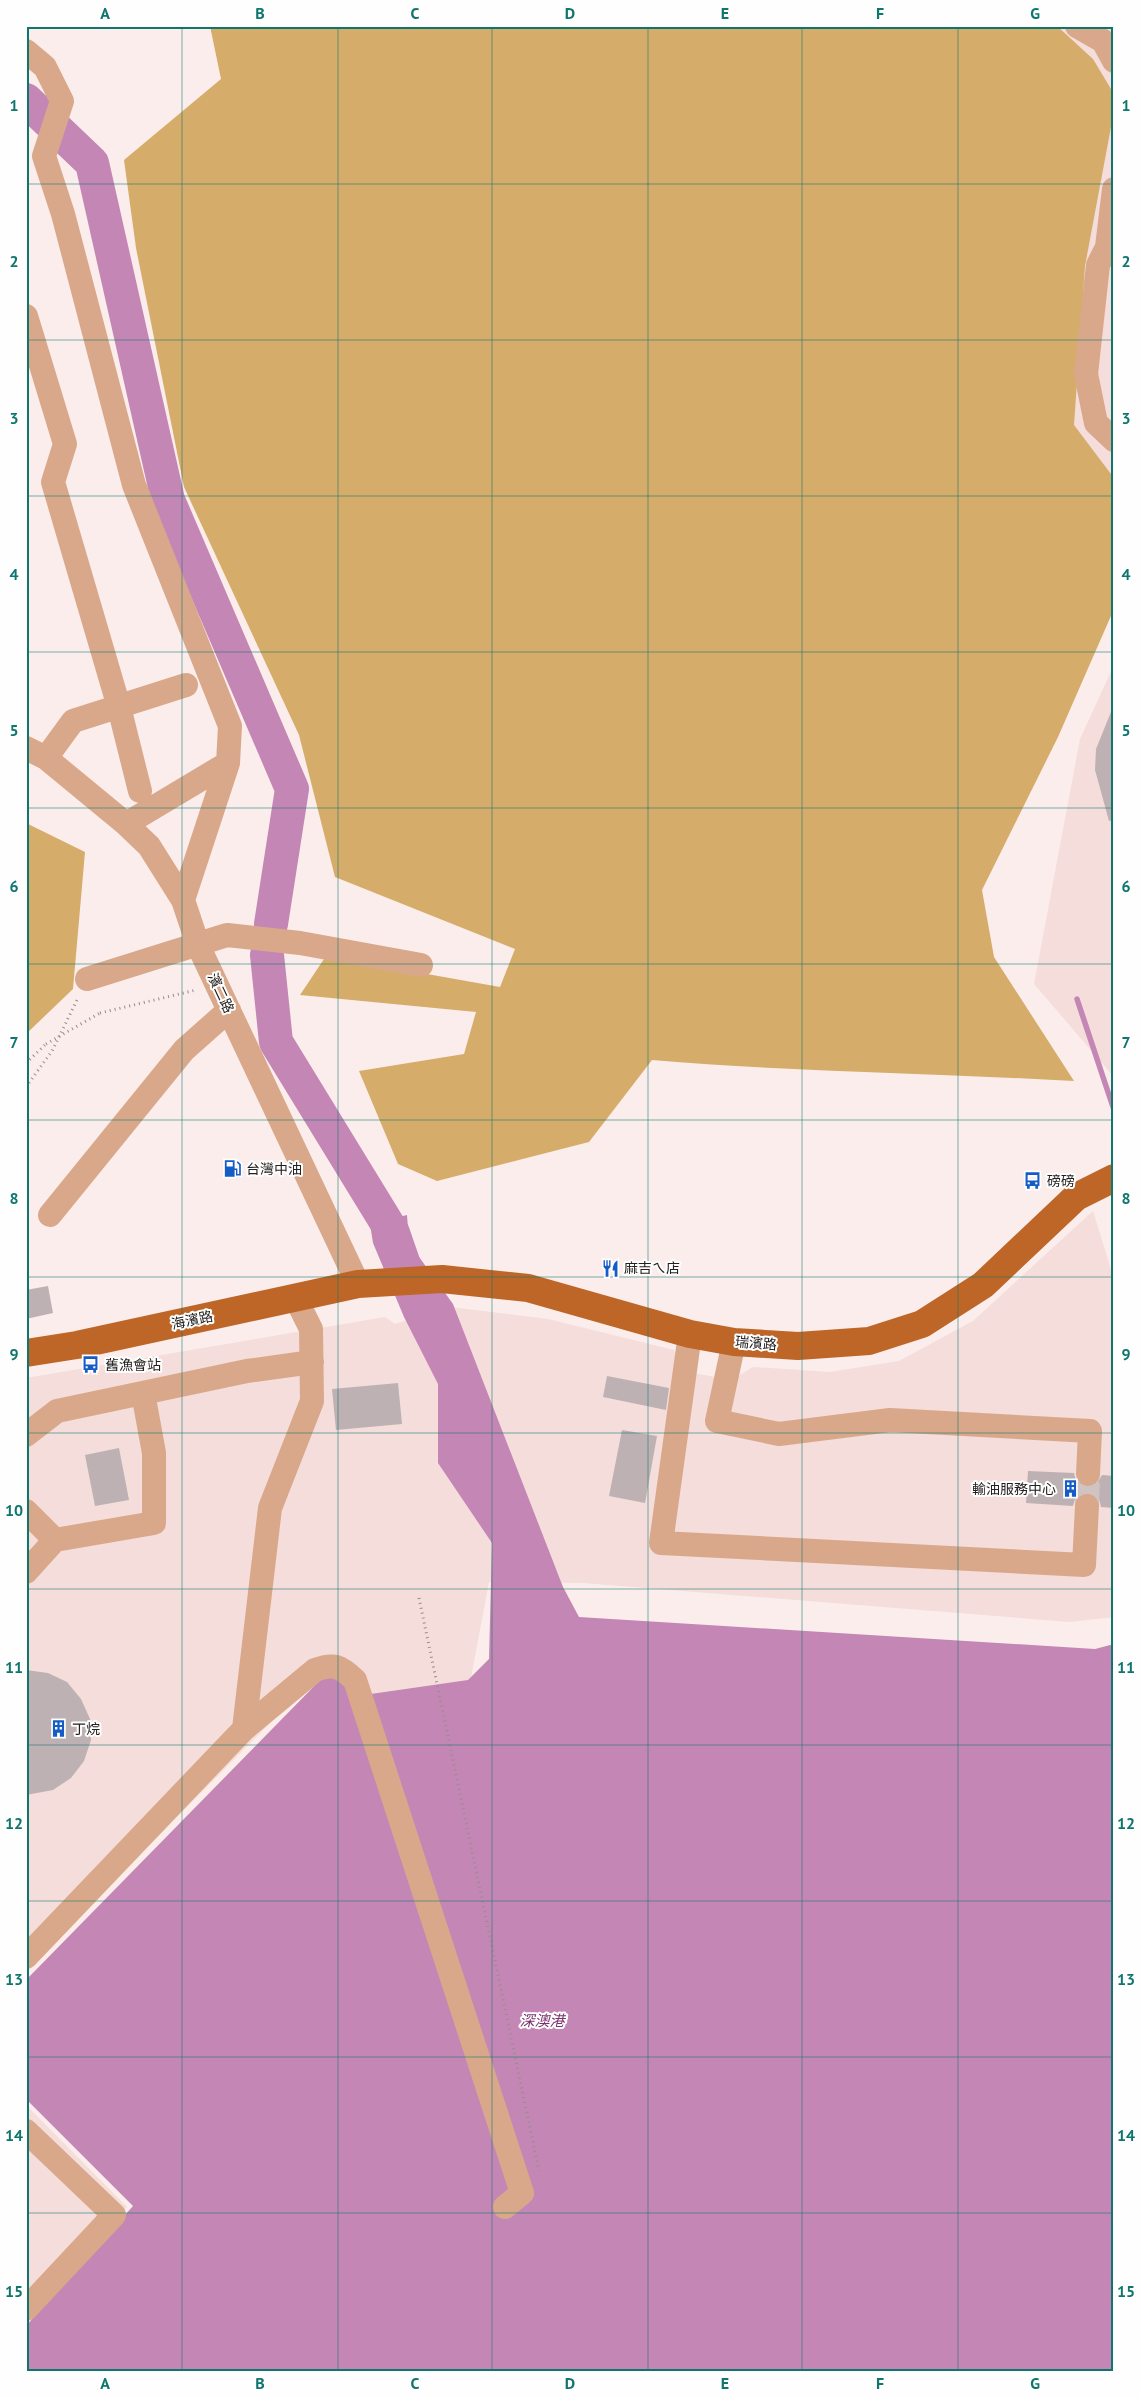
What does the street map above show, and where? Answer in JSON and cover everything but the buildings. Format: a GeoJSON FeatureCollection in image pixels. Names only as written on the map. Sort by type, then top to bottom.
{"type":"FeatureCollection","features":[{"type":"Feature","properties":{"kind":"main road","name":"瑞濱路"},"geometry":{"type":"LineString","coordinates":[[358,1284],[442,1279],[528,1288],[690,1334],[734,1342],[798,1346],[869,1341],[922,1324],[983,1285],[1076,1197],[1111,1179]]}},
{"type":"Feature","properties":{"kind":"main road","name":"海濱路"},"geometry":{"type":"LineString","coordinates":[[26,1353],[77,1345],[358,1284]]}},
{"type":"Feature","properties":{"kind":"street"},"geometry":{"type":"LineString","coordinates":[[1077,26],[1103,41],[1114,61]]}},
{"type":"Feature","properties":{"kind":"street"},"geometry":{"type":"LineString","coordinates":[[26,51],[45,67],[62,100],[44,156],[63,214],[134,485],[230,726],[228,763],[183,900]]}},
{"type":"Feature","properties":{"kind":"street"},"geometry":{"type":"LineString","coordinates":[[1114,189],[1107,246],[1098,265],[1086,374],[1096,423],[1114,440]]}},
{"type":"Feature","properties":{"kind":"street"},"geometry":{"type":"LineString","coordinates":[[26,316],[65,444],[53,482],[119,707],[140,791]]}},
{"type":"Feature","properties":{"kind":"street"},"geometry":{"type":"LineString","coordinates":[[36,753],[73,721],[186,685]]}},
{"type":"Feature","properties":{"kind":"street","name":"濱二路"},"geometry":{"type":"LineString","coordinates":[[36,753],[126,824],[149,846],[183,900],[198,945],[358,1284]]}},
{"type":"Feature","properties":{"kind":"street"},"geometry":{"type":"LineString","coordinates":[[126,824],[228,763]]}},
{"type":"Feature","properties":{"kind":"street"},"geometry":{"type":"LineString","coordinates":[[87,979],[227,935],[300,943],[420,965]]}},
{"type":"Feature","properties":{"kind":"street"},"geometry":{"type":"LineString","coordinates":[[50,1215],[184,1050],[229,1010]]}},
{"type":"Feature","properties":{"kind":"street"},"geometry":{"type":"LineString","coordinates":[[244,1729],[270,1508],[312,1401],[311,1329],[295,1297]]}},
{"type":"Feature","properties":{"kind":"street"},"geometry":{"type":"LineString","coordinates":[[690,1334],[661,1543],[1084,1565],[1087,1506]]}},
{"type":"Feature","properties":{"kind":"street"},"geometry":{"type":"LineString","coordinates":[[734,1342],[717,1421],[779,1434],[890,1420],[1090,1431],[1088,1474]]}},
{"type":"Feature","properties":{"kind":"street"},"geometry":{"type":"LineString","coordinates":[[26,1435],[57,1411],[247,1372],[312,1362]]}},
{"type":"Feature","properties":{"kind":"street"},"geometry":{"type":"LineString","coordinates":[[26,1572],[55,1540],[154,1523],[154,1453],[142,1393]]}},
{"type":"Feature","properties":{"kind":"street"},"geometry":{"type":"LineString","coordinates":[[26,1511],[55,1540]]}},
{"type":"Feature","properties":{"kind":"street"},"geometry":{"type":"LineString","coordinates":[[26,1957],[244,1729],[315,1670],[328,1665],[343,1669],[355,1680],[522,2192],[505,2207]]}},
{"type":"Feature","properties":{"kind":"street"},"geometry":{"type":"LineString","coordinates":[[26,2130],[114,2215],[26,2309]]}},
{"type":"Feature","properties":{"kind":"path"},"geometry":{"type":"LineString","coordinates":[[26,1086],[52,1051],[87,979]]}},
{"type":"Feature","properties":{"kind":"path"},"geometry":{"type":"LineString","coordinates":[[26,1063],[46,1044],[100,1013],[197,990]]}},
{"type":"Feature","properties":{"kind":"path"},"geometry":{"type":"LineString","coordinates":[[419,1598],[539,2172]]}},
{"type":"Feature","properties":{"kind":"shaded area"},"geometry":{"type":"Polygon","coordinates":[[[210,26],[1057,26],[1093,59],[1114,94],[1114,111],[1085,266],[1074,425],[1114,478],[1114,609],[1058,737],[982,890],[994,957],[1074,1081],[810,1070],[652,1060],[589,1142],[437,1181],[398,1164],[359,1071],[464,1054],[476,1012],[300,995],[326,956],[500,987],[515,949],[335,877],[299,735],[184,487],[136,248],[124,160],[221,79],[210,26]]]}},
{"type":"Feature","properties":{"kind":"shaded area"},"geometry":{"type":"Polygon","coordinates":[[[1047,26],[1114,26],[1114,487],[1062,426],[1047,26]]]}},
{"type":"Feature","properties":{"kind":"shaded area"},"geometry":{"type":"Polygon","coordinates":[[[1114,665],[1114,1077],[1034,984],[1080,739],[1114,665]]]}},
{"type":"Feature","properties":{"kind":"shaded area"},"geometry":{"type":"Polygon","coordinates":[[[26,823],[85,852],[73,989],[26,1034],[26,823]]]}},
{"type":"Feature","properties":{"kind":"shaded area"},"geometry":{"type":"Polygon","coordinates":[[[1093,1211],[1114,1279],[1114,1617],[1070,1622],[583,1583],[489,1582],[470,1683],[356,1699],[337,1676],[294,1699],[26,1969],[26,1378],[385,1317],[395,1324],[450,1307],[548,1319],[674,1350],[682,1371],[732,1380],[753,1367],[830,1372],[899,1361],[973,1321],[1093,1211]]]}},
{"type":"Feature","properties":{"kind":"shaded area"},"geometry":{"type":"Polygon","coordinates":[[[26,2105],[127,2207],[26,2316],[26,2105]]]}},
{"type":"Feature","properties":{"kind":"water","name":"深澳港"},"geometry":{"type":"Polygon","coordinates":[[[407,1215],[409,1243],[453,1304],[563,1587],[579,1617],[1095,1649],[1114,1644],[1114,2371],[26,2371],[26,2326],[133,2206],[26,2099],[26,1980],[331,1669],[357,1696],[468,1680],[489,1659],[492,1543],[438,1463],[438,1384],[404,1317],[373,1243],[370,1224],[407,1215]]]}},
{"type":"Feature","properties":{"kind":"waterway"},"geometry":{"type":"LineString","coordinates":[[26,100],[92,163],[168,500],[292,789],[271,924]]}},
{"type":"Feature","properties":{"kind":"waterway"},"geometry":{"type":"LineString","coordinates":[[267,955],[276,1042],[393,1233],[403,1262]]}},
{"type":"Feature","properties":{"kind":"waterway"},"geometry":{"type":"LineString","coordinates":[[1077,999],[1114,1110]]}},
{"type":"Feature","properties":{"kind":"tunnel"},"geometry":{"type":"LineString","coordinates":[[1087,1506],[1088,1474]]}},
{"type":"Feature","properties":{"kind":"place","name":"台灣中油"},"geometry":{"type":"Point","coordinates":[232,1169]}},
{"type":"Feature","properties":{"kind":"place","name":"磅磅"},"geometry":{"type":"Point","coordinates":[1033,1181]}},
{"type":"Feature","properties":{"kind":"place","name":"麻吉ㄟ店"},"geometry":{"type":"Point","coordinates":[610,1268]}},
{"type":"Feature","properties":{"kind":"place","name":"舊漁會站"},"geometry":{"type":"Point","coordinates":[91,1365]}},
{"type":"Feature","properties":{"kind":"place","name":"輸油服務中心"},"geometry":{"type":"Point","coordinates":[1070,1489]}},
{"type":"Feature","properties":{"kind":"place","name":"丁烷"},"geometry":{"type":"Point","coordinates":[58,1729]}}]}
